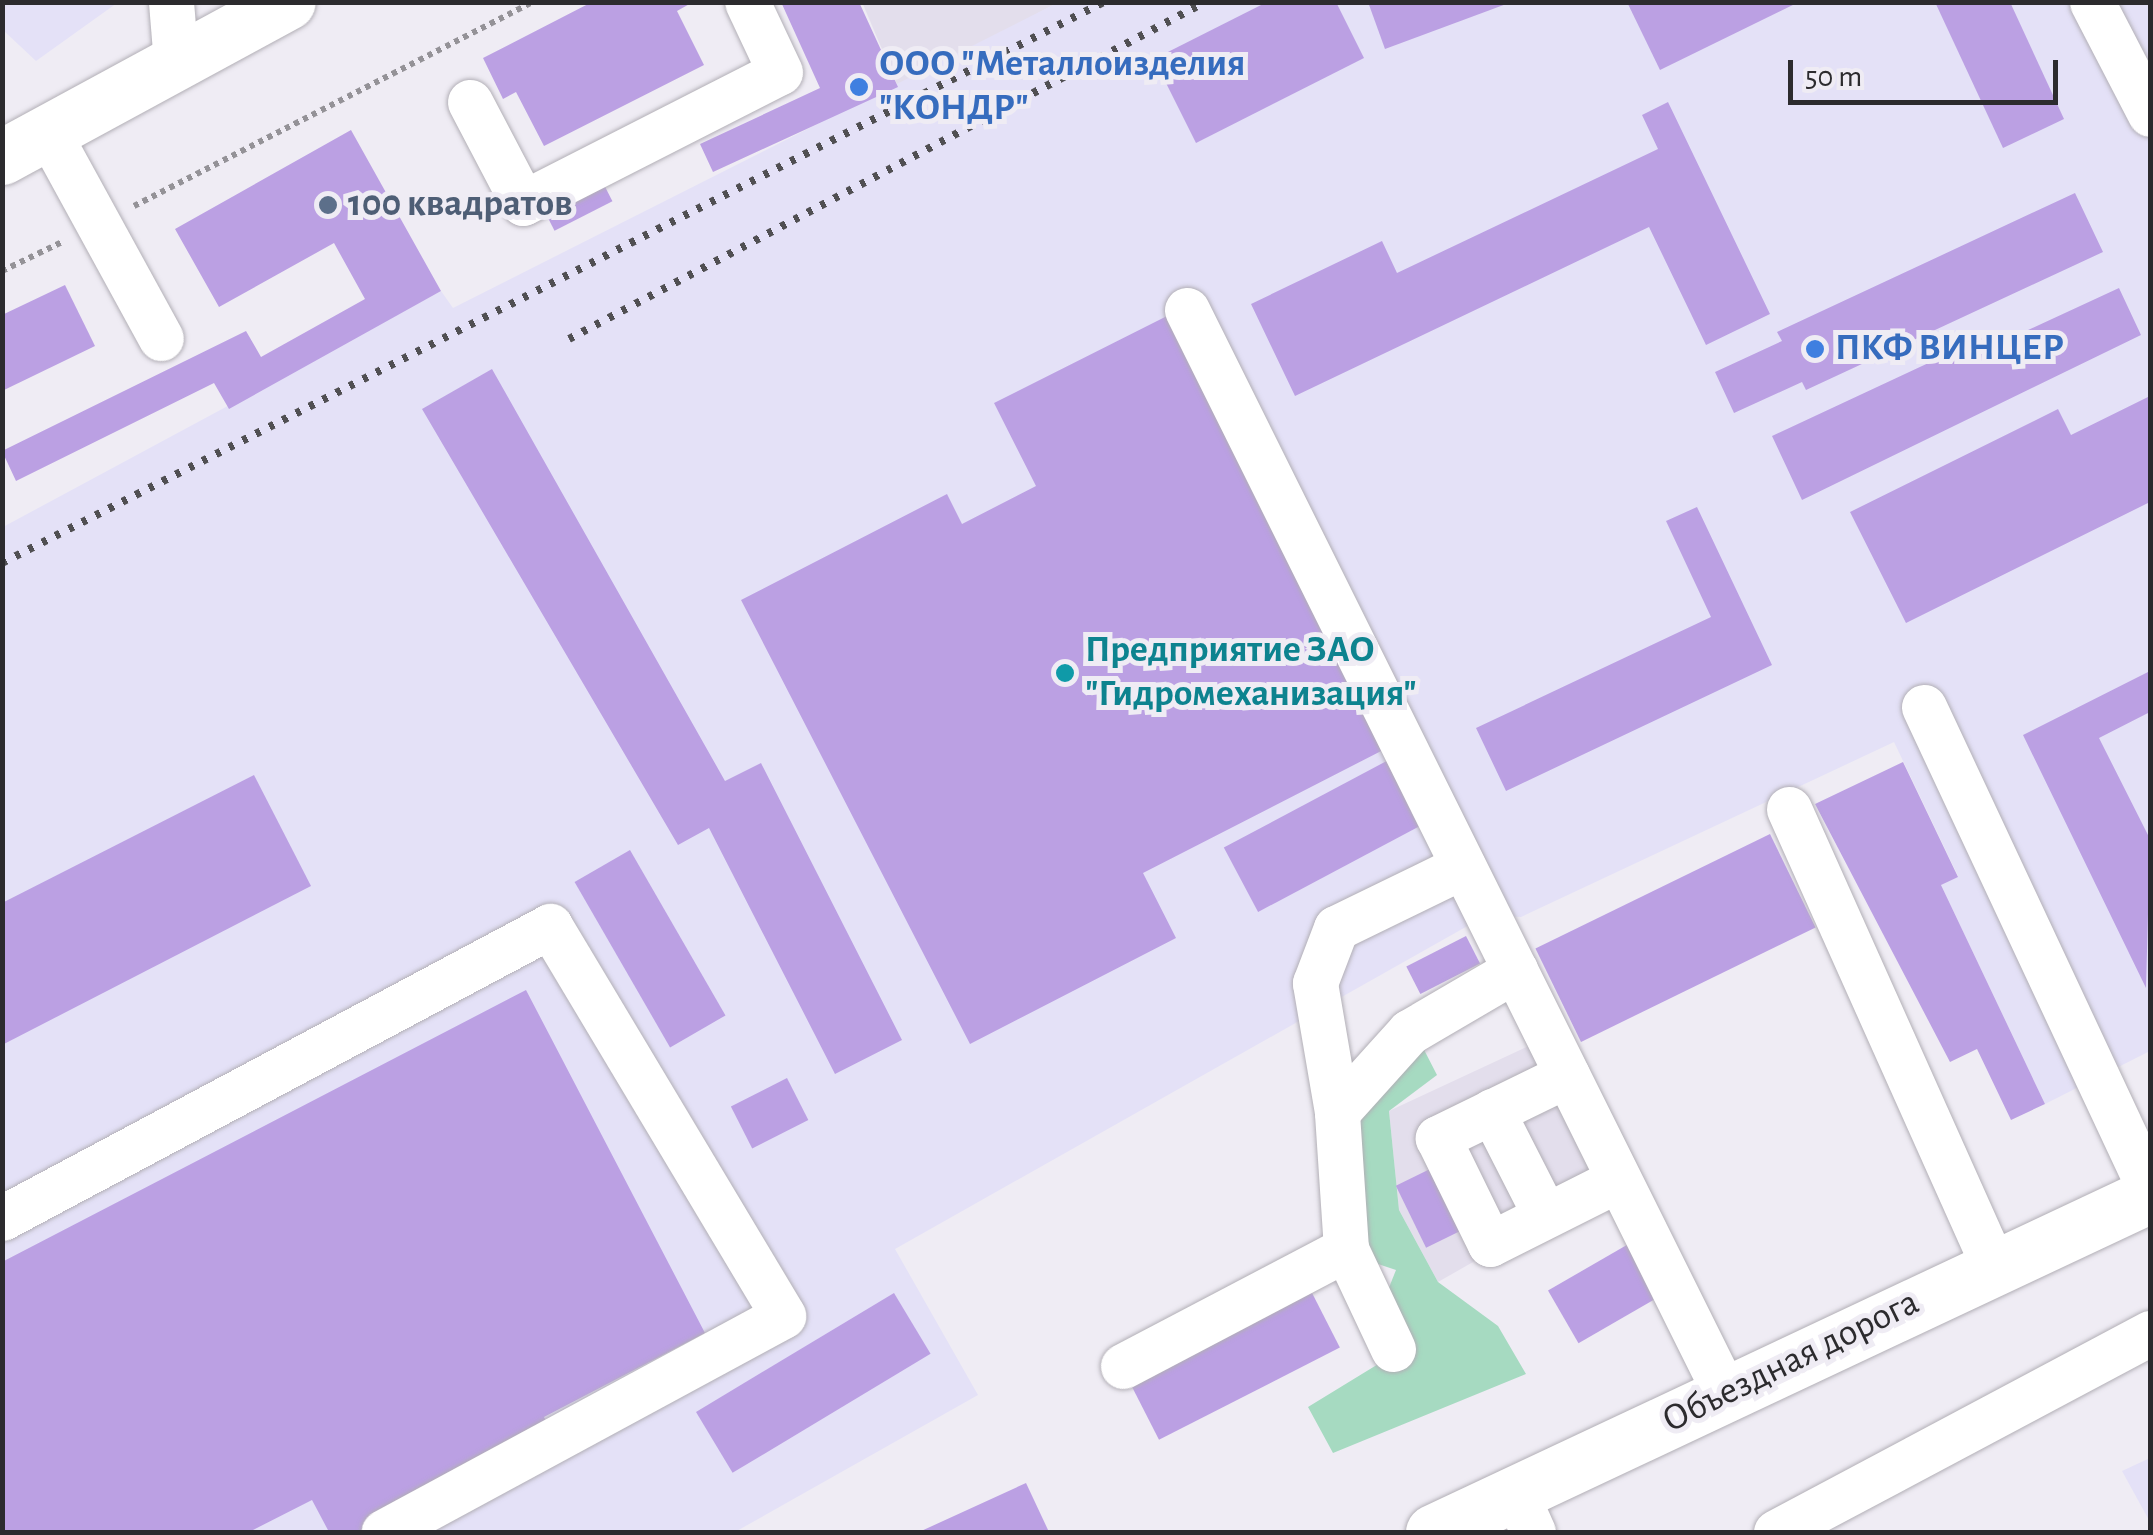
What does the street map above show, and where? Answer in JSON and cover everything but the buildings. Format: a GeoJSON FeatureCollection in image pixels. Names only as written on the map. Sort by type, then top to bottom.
{"type":"FeatureCollection","features":[{"type":"Feature","properties":{"kind":"main road"},"geometry":{"type":"LineString","coordinates":[[25,144],[288,2]]}},
{"type":"Feature","properties":{"kind":"main road","name":"Объездная дорога"},"geometry":{"type":"LineString","coordinates":[[1432,1532],[1524,1513],[1726,1394],[2150,1193]]}},
{"type":"Feature","properties":{"kind":"street"},"geometry":{"type":"LineString","coordinates":[[171,2],[176,63]]}},
{"type":"Feature","properties":{"kind":"street"},"geometry":{"type":"LineString","coordinates":[[470,102],[523,203],[780,72],[747,2]]}},
{"type":"Feature","properties":{"kind":"street"},"geometry":{"type":"LineString","coordinates":[[2092,2],[2150,114]]}},
{"type":"Feature","properties":{"kind":"street"},"geometry":{"type":"LineString","coordinates":[[25,144],[99,224],[162,338]]}},
{"type":"Feature","properties":{"kind":"street"},"geometry":{"type":"LineString","coordinates":[[1187,310],[1726,1394]]}},
{"type":"Feature","properties":{"kind":"street"},"geometry":{"type":"LineString","coordinates":[[1924,706],[2150,1193]]}},
{"type":"Feature","properties":{"kind":"street"},"geometry":{"type":"LineString","coordinates":[[1789,808],[1993,1265]]}},
{"type":"Feature","properties":{"kind":"street"},"geometry":{"type":"LineString","coordinates":[[1393,1349],[1346,1249],[1337,1112],[1315,982],[1336,928],[1463,866]]}},
{"type":"Feature","properties":{"kind":"street"},"geometry":{"type":"LineString","coordinates":[[2,1218],[550,926],[783,1316],[384,1532]]}},
{"type":"Feature","properties":{"kind":"street"},"geometry":{"type":"LineString","coordinates":[[1337,1112],[1409,1032],[1515,970]]}},
{"type":"Feature","properties":{"kind":"street"},"geometry":{"type":"LineString","coordinates":[[1567,1075],[1438,1138],[1490,1244],[1617,1180]]}},
{"type":"Feature","properties":{"kind":"street"},"geometry":{"type":"LineString","coordinates":[[1492,1111],[1546,1215]]}},
{"type":"Feature","properties":{"kind":"street"},"geometry":{"type":"LineString","coordinates":[[1123,1366],[1346,1249]]}},
{"type":"Feature","properties":{"kind":"street"},"geometry":{"type":"LineString","coordinates":[[1776,1532],[2150,1334]]}},
{"type":"Feature","properties":{"kind":"path"},"geometry":{"type":"LineString","coordinates":[[2,271],[532,2]]}},
{"type":"Feature","properties":{"kind":"shaded area"},"geometry":{"type":"Polygon","coordinates":[[[862,2],[1057,3],[898,87],[862,2]]]}},
{"type":"Feature","properties":{"kind":"shaded area"},"geometry":{"type":"Polygon","coordinates":[[[2,3],[117,3],[36,61],[3,30],[2,3]]]}},
{"type":"Feature","properties":{"kind":"shaded area"},"geometry":{"type":"Polygon","coordinates":[[[1057,3],[2150,3],[2150,1051],[2045,1104],[1941,885],[1958,876],[1894,742],[1521,917],[1487,915],[895,1249],[978,1395],[735,1532],[3,1532],[3,527],[441,291],[453,308],[1057,3]]]}},
{"type":"Feature","properties":{"kind":"shaded area"},"geometry":{"type":"Polygon","coordinates":[[[1548,1037],[1617,1180],[1438,1282],[1399,1210],[1389,1111],[1548,1037]]]}},
{"type":"Feature","properties":{"kind":"shaded area"},"geometry":{"type":"Polygon","coordinates":[[[2150,1458],[2150,1522],[2122,1471],[2150,1458]]]}},
{"type":"Feature","properties":{"kind":"green space"},"geometry":{"type":"Polygon","coordinates":[[[1419,1040],[1437,1075],[1389,1111],[1399,1210],[1438,1282],[1498,1326],[1526,1374],[1333,1453],[1308,1407],[1411,1344],[1382,1305],[1396,1270],[1360,1258],[1353,1110],[1419,1040]]]}},
{"type":"Feature","properties":{"kind":"railway"},"geometry":{"type":"LineString","coordinates":[[2,563],[1104,2]]}},
{"type":"Feature","properties":{"kind":"railway"},"geometry":{"type":"LineString","coordinates":[[569,339],[1205,2]]}},
{"type":"Feature","properties":{"kind":"place","name":"ООО \"Металлоизделия \"КОНДР\""},"geometry":{"type":"Point","coordinates":[859,87]}},
{"type":"Feature","properties":{"kind":"place","name":"100 квадратов"},"geometry":{"type":"Point","coordinates":[328,205]}},
{"type":"Feature","properties":{"kind":"place","name":"ПКФ ВИНЦЕР"},"geometry":{"type":"Point","coordinates":[1815,349]}},
{"type":"Feature","properties":{"kind":"place","name":"Предприятие ЗАО \"Гидромеханизация\""},"geometry":{"type":"Point","coordinates":[1065,673]}}]}
